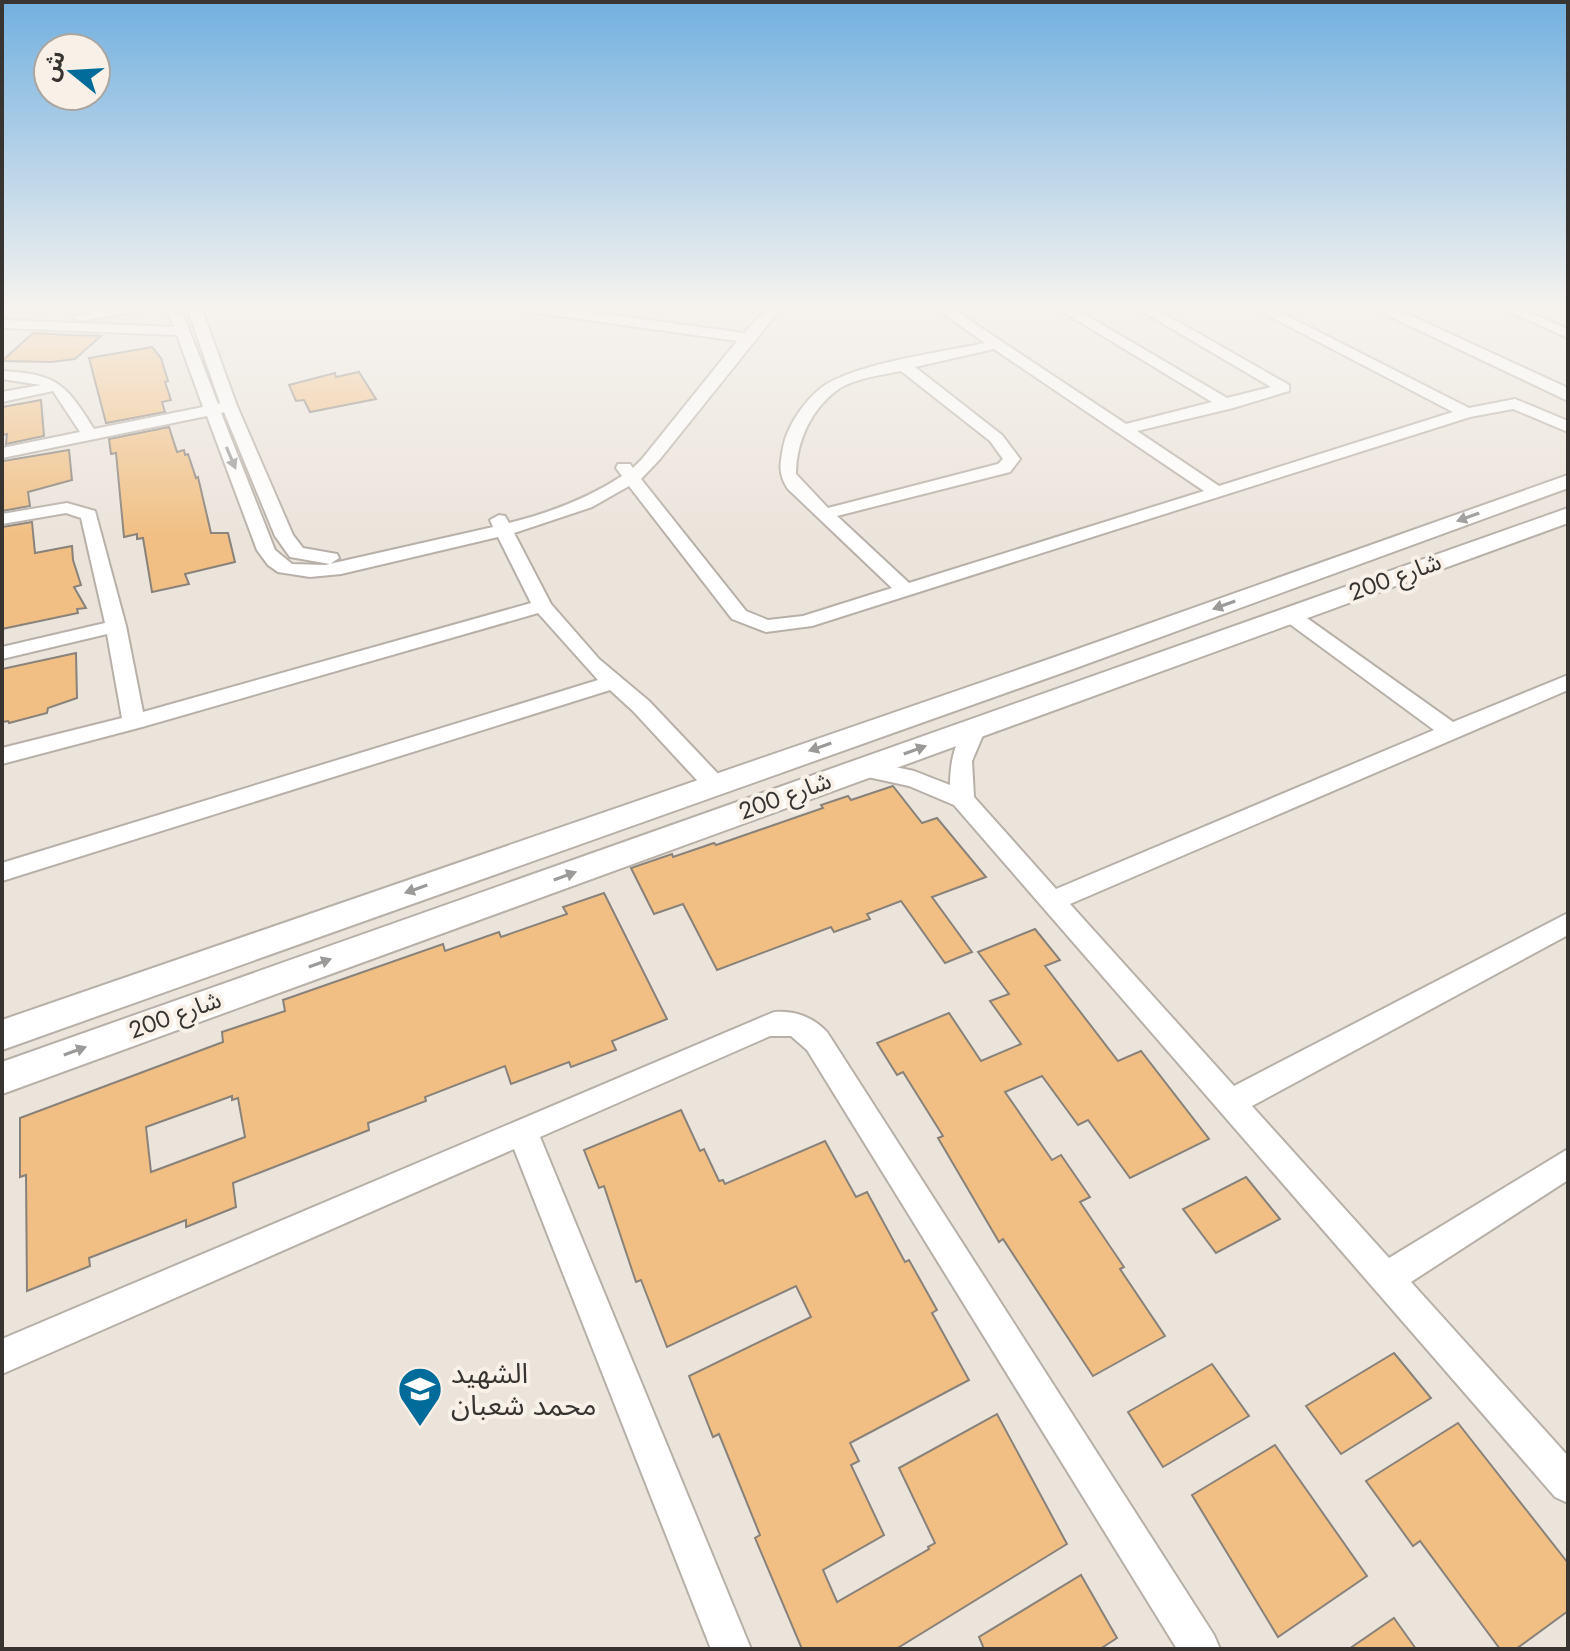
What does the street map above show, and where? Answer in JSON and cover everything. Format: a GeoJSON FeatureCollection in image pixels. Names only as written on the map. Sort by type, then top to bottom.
{"type":"FeatureCollection","features":[{"type":"Feature","properties":{"kind":"street"},"geometry":{"type":"LineString","coordinates":[[54,384],[59,386],[90,435]]}},
{"type":"Feature","properties":{"kind":"street"},"geometry":{"type":"LineString","coordinates":[[208,384],[220,408]]}},
{"type":"Feature","properties":{"kind":"street"},"geometry":{"type":"LineString","coordinates":[[214,384],[266,550],[280,566],[290,570],[323,571],[590,501],[628,473],[700,384]]}},
{"type":"Feature","properties":{"kind":"street"},"geometry":{"type":"LineString","coordinates":[[836,384],[823,393],[793,436],[788,450],[788,474],[794,485],[906,591]]}},
{"type":"Feature","properties":{"kind":"street"},"geometry":{"type":"LineString","coordinates":[[824,514],[1004,468],[1012,459],[996,438],[927,384]]}},
{"type":"Feature","properties":{"kind":"street"},"geometry":{"type":"LineString","coordinates":[[1057,384],[1216,491]]}},
{"type":"Feature","properties":{"kind":"street"},"geometry":{"type":"LineString","coordinates":[[1193,384],[1228,405]]}},
{"type":"Feature","properties":{"kind":"street"},"geometry":{"type":"LineString","coordinates":[[1125,429],[1228,405],[1284,388],[1277,384]]}},
{"type":"Feature","properties":{"kind":"street"},"geometry":{"type":"LineString","coordinates":[[1410,384],[1467,413]]}},
{"type":"Feature","properties":{"kind":"street"},"geometry":{"type":"LineString","coordinates":[[1548,384],[1568,393]]}},
{"type":"Feature","properties":{"kind":"street"},"geometry":{"type":"LineString","coordinates":[[1549,384],[1568,393]]}},
{"type":"Feature","properties":{"kind":"street"},"geometry":{"type":"LineString","coordinates":[[2,397],[59,386]]}},
{"type":"Feature","properties":{"kind":"street"},"geometry":{"type":"LineString","coordinates":[[628,473],[729,605],[751,622],[783,626],[906,591],[1467,413],[1515,404],[1568,427]]}},
{"type":"Feature","properties":{"kind":"street"},"geometry":{"type":"LineString","coordinates":[[2,453],[220,408]]}},
{"type":"Feature","properties":{"kind":"street","name":"شارع 200"},"geometry":{"type":"LineString","coordinates":[[2,1035],[1064,663],[1568,481]]}},
{"type":"Feature","properties":{"kind":"street"},"geometry":{"type":"LineString","coordinates":[[1526,496],[1566,516]]}},
{"type":"Feature","properties":{"kind":"street"},"geometry":{"type":"LineString","coordinates":[[2,519],[67,508],[89,515],[116,626],[134,722]]}},
{"type":"Feature","properties":{"kind":"street","name":"شارع 200"},"geometry":{"type":"LineString","coordinates":[[2,1078],[1566,516]]}},
{"type":"Feature","properties":{"kind":"street"},"geometry":{"type":"LineString","coordinates":[[502,525],[542,606],[584,656],[685,750],[714,784]]}},
{"type":"Feature","properties":{"kind":"street"},"geometry":{"type":"LineString","coordinates":[[2,756],[134,722],[542,606]]}},
{"type":"Feature","properties":{"kind":"street"},"geometry":{"type":"LineString","coordinates":[[1290,615],[1451,732]]}},
{"type":"Feature","properties":{"kind":"street"},"geometry":{"type":"LineString","coordinates":[[2,653],[116,626]]}},
{"type":"Feature","properties":{"kind":"street"},"geometry":{"type":"LineString","coordinates":[[1064,663],[1091,686]]}},
{"type":"Feature","properties":{"kind":"street"},"geometry":{"type":"LineString","coordinates":[[2,872],[613,682]]}},
{"type":"Feature","properties":{"kind":"street"},"geometry":{"type":"LineString","coordinates":[[1052,901],[1568,682]]}},
{"type":"Feature","properties":{"kind":"street"},"geometry":{"type":"LineString","coordinates":[[962,799],[961,761],[975,728]]}},
{"type":"Feature","properties":{"kind":"street"},"geometry":{"type":"LineString","coordinates":[[862,768],[914,779],[962,799],[1568,1484]]}},
{"type":"Feature","properties":{"kind":"street"},"geometry":{"type":"LineString","coordinates":[[468,870],[485,904]]}},
{"type":"Feature","properties":{"kind":"street"},"geometry":{"type":"LineString","coordinates":[[1230,1103],[1568,923]]}},
{"type":"Feature","properties":{"kind":"street"},"geometry":{"type":"LineString","coordinates":[[2,1357],[766,1025],[789,1023],[810,1033],[1200,1649]]}},
{"type":"Feature","properties":{"kind":"street"},"geometry":{"type":"LineString","coordinates":[[522,1131],[731,1649]]}},
{"type":"Feature","properties":{"kind":"street"},"geometry":{"type":"LineString","coordinates":[[1386,1279],[1568,1163]]}},
{"type":"Feature","properties":{"kind":"building"},"geometry":{"type":"Polygon","coordinates":[[[96,384],[166,384],[171,400],[162,402],[165,412],[106,423],[96,384]]]}},
{"type":"Feature","properties":{"kind":"building"},"geometry":{"type":"Polygon","coordinates":[[[367,384],[376,399],[310,412],[304,400],[296,401],[289,385],[367,384]]]}},
{"type":"Feature","properties":{"kind":"building"},"geometry":{"type":"Polygon","coordinates":[[[41,400],[44,436],[6,444],[7,434],[2,435],[2,407],[41,400]]]}},
{"type":"Feature","properties":{"kind":"building"},"geometry":{"type":"Polygon","coordinates":[[[169,427],[177,452],[184,450],[185,455],[188,454],[198,477],[211,533],[228,533],[235,562],[185,574],[189,584],[152,592],[143,538],[137,539],[137,534],[124,537],[116,453],[111,454],[109,439],[169,427]]]}},
{"type":"Feature","properties":{"kind":"building"},"geometry":{"type":"Polygon","coordinates":[[[69,450],[72,480],[28,492],[30,506],[2,511],[3,461],[69,450]]]}},
{"type":"Feature","properties":{"kind":"building"},"geometry":{"type":"Polygon","coordinates":[[[32,522],[35,553],[72,546],[81,585],[74,587],[86,608],[77,609],[78,613],[2,629],[2,527],[32,522]]]}},
{"type":"Feature","properties":{"kind":"building"},"geometry":{"type":"Polygon","coordinates":[[[76,653],[77,698],[48,708],[47,713],[2,722],[2,669],[76,653]]]}},
{"type":"Feature","properties":{"kind":"building"},"geometry":{"type":"Polygon","coordinates":[[[893,786],[922,823],[937,818],[986,877],[932,897],[972,952],[945,963],[901,901],[867,914],[870,919],[834,932],[831,927],[717,970],[683,904],[654,914],[631,868],[672,854],[673,857],[714,843],[716,845],[823,808],[821,805],[848,796],[851,800],[893,786]]]}},
{"type":"Feature","properties":{"kind":"building"},"geometry":{"type":"Polygon","coordinates":[[[604,893],[667,1019],[612,1041],[616,1050],[571,1067],[569,1062],[511,1084],[505,1066],[425,1097],[426,1101],[368,1123],[369,1130],[233,1183],[236,1207],[186,1227],[186,1220],[89,1258],[90,1266],[27,1291],[26,1175],[20,1177],[20,1118],[223,1042],[222,1032],[285,1011],[283,1000],[443,944],[445,951],[499,932],[501,937],[567,914],[563,907],[604,893]],[[232,1096],[146,1127],[151,1172],[245,1137],[238,1098],[232,1100],[232,1096]]]}},
{"type":"Feature","properties":{"kind":"building"},"geometry":{"type":"Polygon","coordinates":[[[1035,929],[1060,960],[1045,966],[1118,1061],[1141,1051],[1209,1139],[1130,1178],[1088,1120],[1078,1125],[1042,1076],[1005,1092],[1052,1160],[1061,1155],[1090,1197],[1080,1202],[1165,1336],[1093,1376],[1003,1239],[999,1242],[938,1138],[943,1136],[903,1072],[897,1075],[877,1043],[949,1013],[981,1061],[1021,1044],[990,1001],[1009,994],[978,952],[1035,929]]]}},
{"type":"Feature","properties":{"kind":"building"},"geometry":{"type":"Polygon","coordinates":[[[681,1110],[700,1151],[704,1149],[719,1181],[723,1180],[725,1184],[825,1141],[856,1197],[867,1192],[905,1262],[909,1260],[937,1310],[932,1313],[969,1380],[850,1443],[859,1461],[851,1465],[884,1535],[823,1570],[837,1602],[935,1543],[899,1468],[997,1414],[1067,1544],[896,1649],[802,1649],[755,1538],[760,1535],[719,1434],[713,1437],[689,1376],[811,1317],[796,1286],[667,1347],[641,1280],[636,1282],[604,1186],[599,1188],[584,1150],[681,1110]]]}},
{"type":"Feature","properties":{"kind":"building"},"geometry":{"type":"Polygon","coordinates":[[[1246,1177],[1280,1219],[1216,1253],[1183,1209],[1246,1177]]]}},
{"type":"Feature","properties":{"kind":"building"},"geometry":{"type":"Polygon","coordinates":[[[1394,1353],[1431,1398],[1341,1454],[1306,1406],[1394,1353]]]}},
{"type":"Feature","properties":{"kind":"building"},"geometry":{"type":"Polygon","coordinates":[[[1212,1364],[1249,1416],[1163,1467],[1128,1412],[1212,1364]]]}},
{"type":"Feature","properties":{"kind":"building"},"geometry":{"type":"Polygon","coordinates":[[[1458,1423],[1568,1563],[1568,1611],[1516,1649],[1500,1649],[1420,1541],[1413,1546],[1366,1481],[1458,1423]]]}},
{"type":"Feature","properties":{"kind":"building"},"geometry":{"type":"Polygon","coordinates":[[[1275,1445],[1367,1576],[1278,1637],[1192,1495],[1275,1445]]]}},
{"type":"Feature","properties":{"kind":"building"},"geometry":{"type":"Polygon","coordinates":[[[1081,1575],[1117,1638],[1100,1649],[984,1649],[979,1637],[1081,1575]]]}},
{"type":"Feature","properties":{"kind":"building"},"geometry":{"type":"Polygon","coordinates":[[[1394,1618],[1416,1649],[1349,1649],[1394,1618]]]}},
{"type":"Feature","properties":{"kind":"place","name":"الشهيد محمد شعبان"},"geometry":{"type":"Point","coordinates":[420,1428]}}]}
